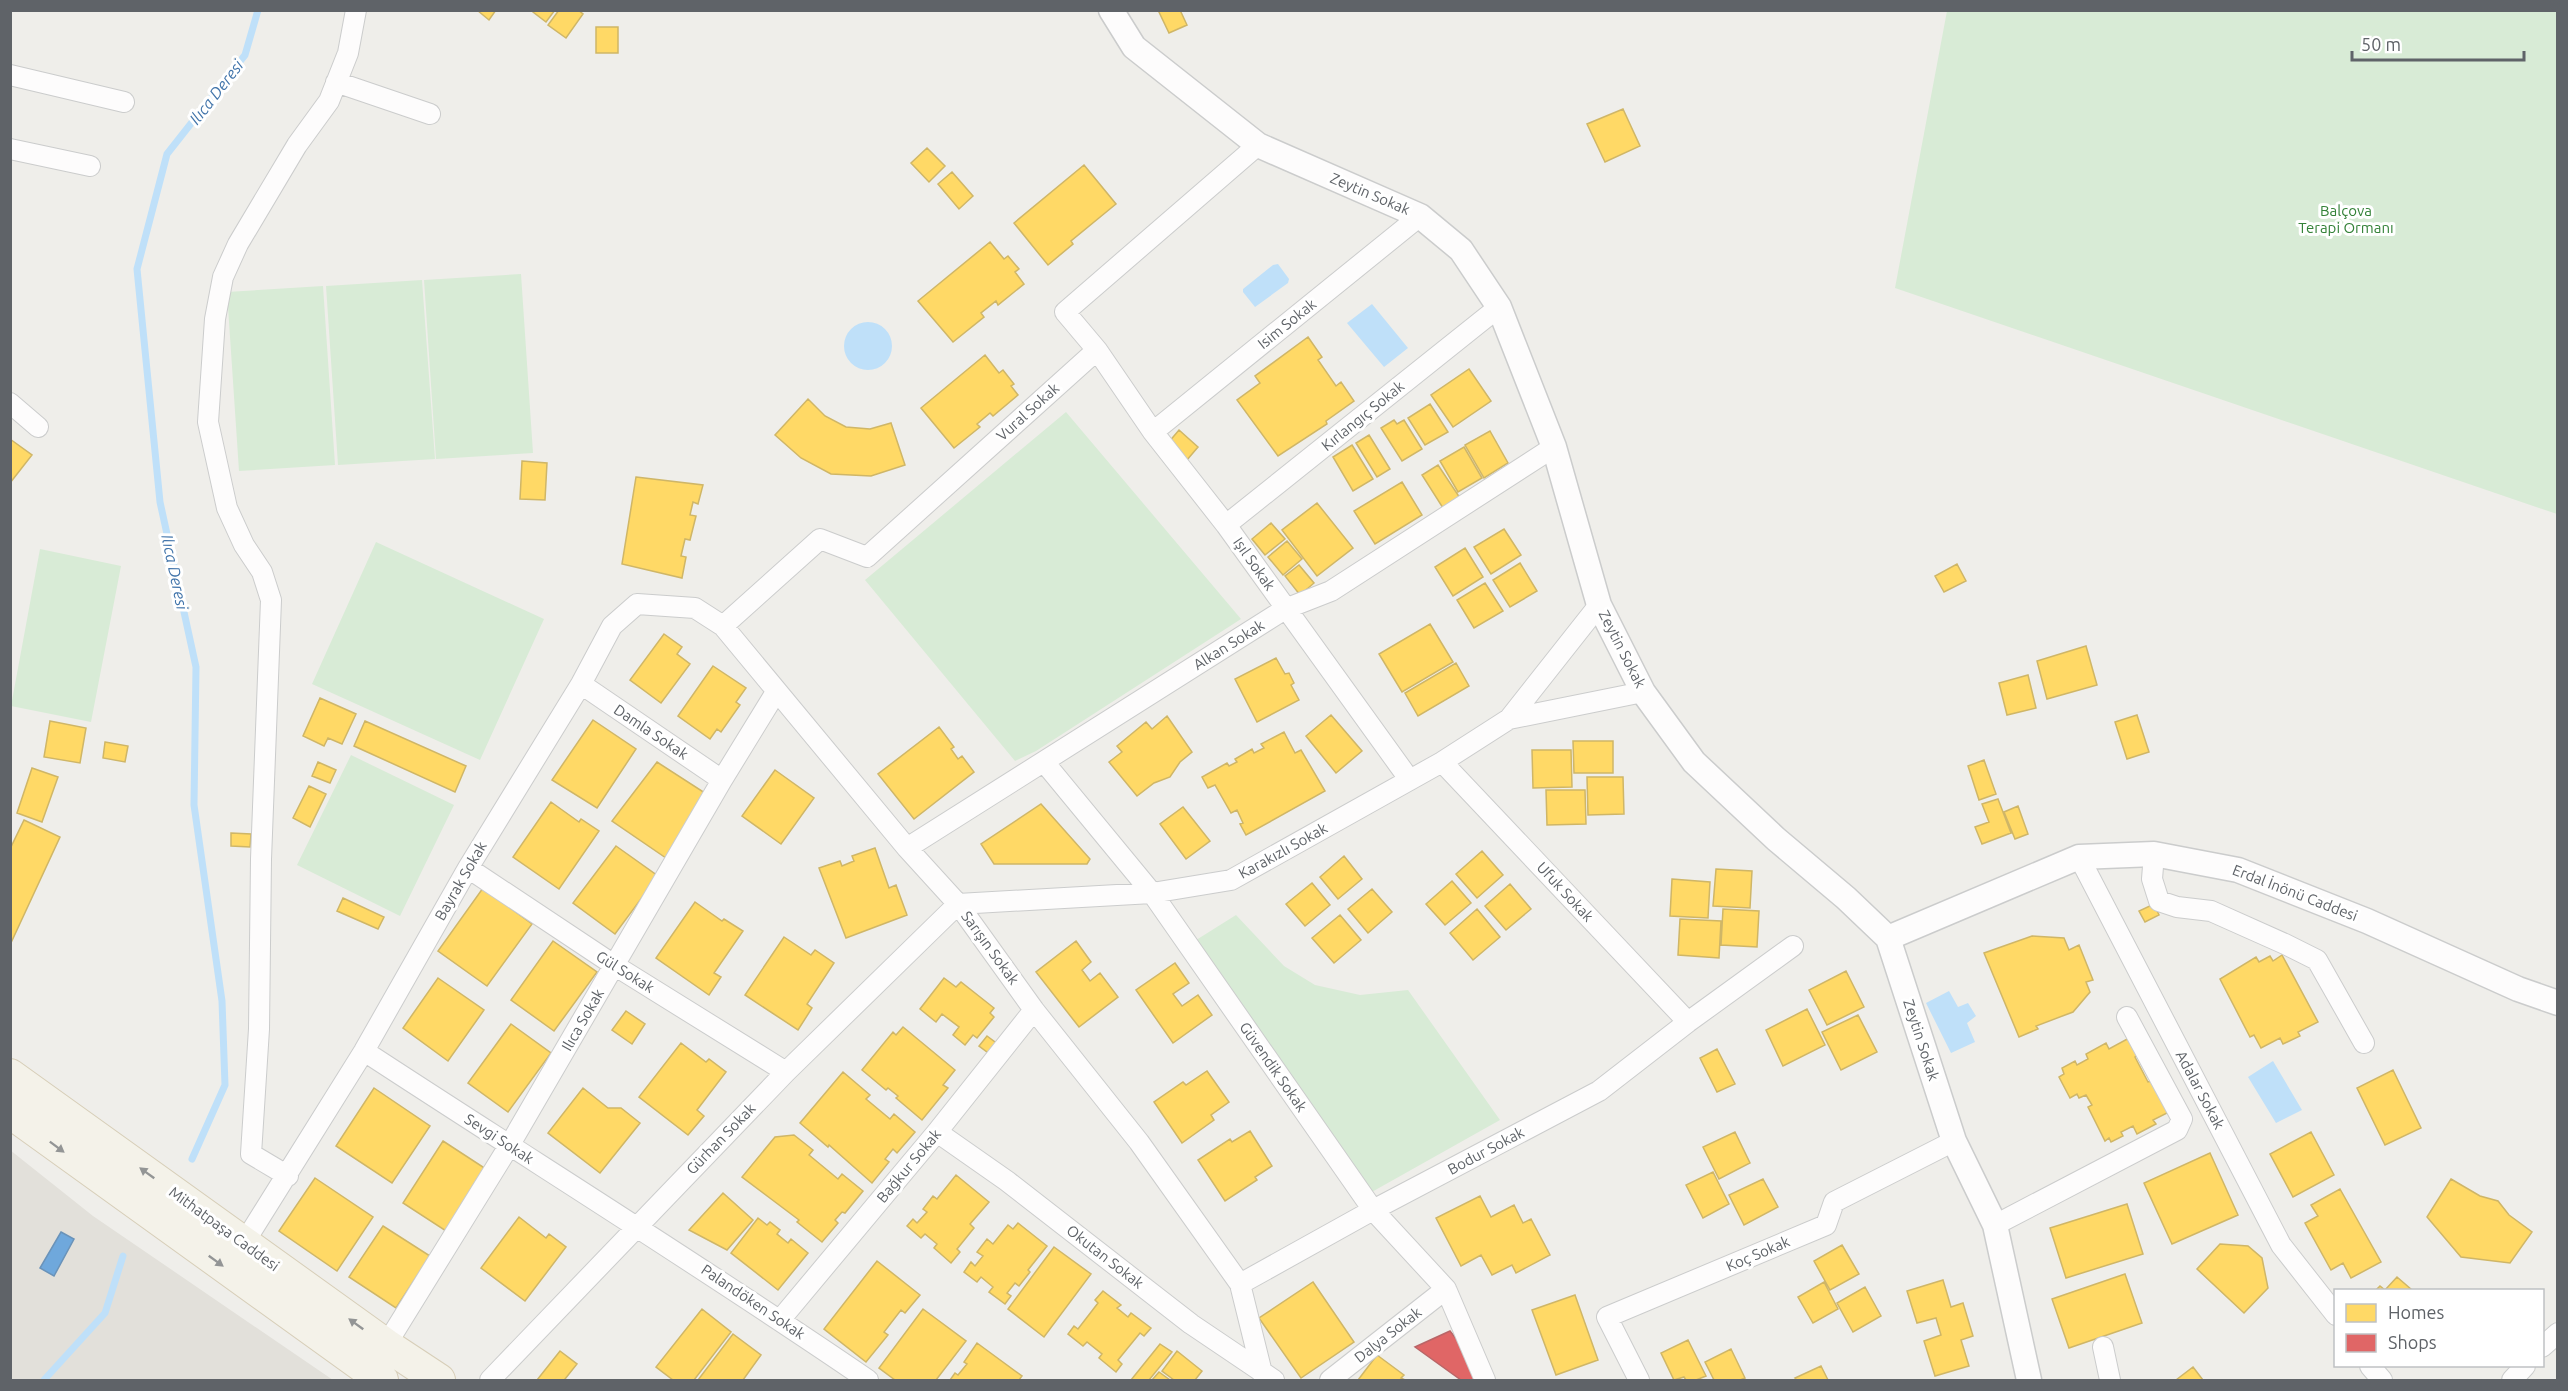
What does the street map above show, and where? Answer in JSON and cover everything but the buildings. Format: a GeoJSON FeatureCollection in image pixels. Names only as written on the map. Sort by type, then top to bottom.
{"type":"FeatureCollection","features":[{"type":"Feature","properties":{"kind":"main road","name":"Mithatpaşa Caddesi"},"geometry":{"type":"LineString","coordinates":[[10,1075],[386,1345],[439,1380]]}},
{"type":"Feature","properties":{"kind":"main road","name":"Mithatpaşa Caddesi"},"geometry":{"type":"LineString","coordinates":[[10,1112],[381,1380]]}},
{"type":"Feature","properties":{"kind":"street"},"geometry":{"type":"LineString","coordinates":[[288,1176],[251,1154],[259,1029],[261,859],[271,600],[262,572],[243,545],[227,508],[208,422],[215,319],[223,277],[238,244],[297,145],[329,101],[348,53],[356,10]]}},
{"type":"Feature","properties":{"kind":"street","name":"Zeytin Sokak"},"geometry":{"type":"LineString","coordinates":[[1112,10],[1134,47],[1258,145],[1420,216],[1461,250],[1499,307],[1554,447],[1599,605],[1643,692],[1694,762],[1776,839],[1846,898],[1888,938],[1954,1141],[1995,1225],[2030,1380]]}},
{"type":"Feature","properties":{"kind":"street"},"geometry":{"type":"LineString","coordinates":[[10,75],[124,102]]}},
{"type":"Feature","properties":{"kind":"street"},"geometry":{"type":"LineString","coordinates":[[336,82],[430,114]]}},
{"type":"Feature","properties":{"kind":"street"},"geometry":{"type":"LineString","coordinates":[[1097,350],[1065,312],[1258,145]]}},
{"type":"Feature","properties":{"kind":"street"},"geometry":{"type":"LineString","coordinates":[[10,149],[90,166]]}},
{"type":"Feature","properties":{"kind":"street","name":"Isim Sokak"},"geometry":{"type":"LineString","coordinates":[[1153,432],[1420,216]]}},
{"type":"Feature","properties":{"kind":"street","name":"Kırlangıç Sokak"},"geometry":{"type":"LineString","coordinates":[[1226,525],[1499,307]]}},
{"type":"Feature","properties":{"kind":"street","name":"Işıl Sokak"},"geometry":{"type":"LineString","coordinates":[[1097,350],[1153,432],[1226,525],[1409,779]]}},
{"type":"Feature","properties":{"kind":"street","name":"Vural Sokak"},"geometry":{"type":"LineString","coordinates":[[723,626],[820,539],[867,557],[1097,350]]}},
{"type":"Feature","properties":{"kind":"street"},"geometry":{"type":"LineString","coordinates":[[10,403],[38,427]]}},
{"type":"Feature","properties":{"kind":"street","name":"Alkan Sokak"},"geometry":{"type":"LineString","coordinates":[[907,848],[1286,609],[1331,591],[1554,447]]}},
{"type":"Feature","properties":{"kind":"street","name":"Bayrak Sokak"},"geometry":{"type":"LineString","coordinates":[[244,1243],[288,1176],[310,1136],[364,1051],[468,868],[581,684],[612,626],[637,604],[695,608],[723,626]]}},
{"type":"Feature","properties":{"kind":"street","name":"Karakızlı Sokak"},"geometry":{"type":"LineString","coordinates":[[958,904],[1152,893],[1231,880],[1442,762],[1509,719],[1599,605]]}},
{"type":"Feature","properties":{"kind":"street","name":"Sarışın Sokak"},"geometry":{"type":"LineString","coordinates":[[723,626],[907,848],[958,904],[1034,1010],[1139,1142],[1240,1284]]}},
{"type":"Feature","properties":{"kind":"street","name":"Damla Sokak"},"geometry":{"type":"LineString","coordinates":[[581,684],[722,780]]}},
{"type":"Feature","properties":{"kind":"street","name":"Ilıca Sokak"},"geometry":{"type":"LineString","coordinates":[[386,1345],[509,1146],[722,780],[776,692]]}},
{"type":"Feature","properties":{"kind":"street","name":"Karakızlı Sokak"},"geometry":{"type":"LineString","coordinates":[[1509,719],[1643,692]]}},
{"type":"Feature","properties":{"kind":"street","name":"Güvendik Sokak"},"geometry":{"type":"LineString","coordinates":[[1044,762],[1152,893],[1373,1210],[1446,1289],[1485,1380]]}},
{"type":"Feature","properties":{"kind":"street","name":"Ufuk Sokak"},"geometry":{"type":"LineString","coordinates":[[1442,762],[1688,1022]]}},
{"type":"Feature","properties":{"kind":"street"},"geometry":{"type":"LineString","coordinates":[[2154,854],[2152,879],[2159,901],[2177,907],[2211,911],[2317,960],[2364,1043]]}},
{"type":"Feature","properties":{"kind":"street","name":"Erdal İnönü Caddesi"},"geometry":{"type":"LineString","coordinates":[[1888,938],[2079,857],[2154,854],[2238,870],[2367,921],[2518,989],[2558,1003]]}},
{"type":"Feature","properties":{"kind":"street","name":"Adalar Sokak"},"geometry":{"type":"LineString","coordinates":[[2079,857],[2281,1245],[2334,1312]]}},
{"type":"Feature","properties":{"kind":"street","name":"Gül Sokak"},"geometry":{"type":"LineString","coordinates":[[468,868],[614,965],[786,1072]]}},
{"type":"Feature","properties":{"kind":"street","name":"Gürhan Sokak"},"geometry":{"type":"LineString","coordinates":[[490,1380],[786,1072],[958,904]]}},
{"type":"Feature","properties":{"kind":"street","name":"Bodur Sokak"},"geometry":{"type":"LineString","coordinates":[[1240,1284],[1373,1210],[1599,1092],[1688,1022],[1793,946]]}},
{"type":"Feature","properties":{"kind":"street","name":"Bağkur Sokak"},"geometry":{"type":"LineString","coordinates":[[780,1320],[938,1132],[1034,1010]]}},
{"type":"Feature","properties":{"kind":"street"},"geometry":{"type":"LineString","coordinates":[[1995,1225],[2177,1130],[2181,1125],[2182,1119],[2127,1017]]}},
{"type":"Feature","properties":{"kind":"street","name":"Sevgi Sokak"},"geometry":{"type":"LineString","coordinates":[[364,1051],[636,1226]]}},
{"type":"Feature","properties":{"kind":"street","name":"Okutan Sokak"},"geometry":{"type":"LineString","coordinates":[[938,1132],[1007,1181],[1191,1324],[1268,1377]]}},
{"type":"Feature","properties":{"kind":"street","name":"Koç Sokak"},"geometry":{"type":"LineString","coordinates":[[1639,1380],[1607,1317],[1827,1225],[1834,1202],[1954,1141]]}},
{"type":"Feature","properties":{"kind":"street","name":"Palandöken Sokak"},"geometry":{"type":"LineString","coordinates":[[636,1226],[868,1380]]}},
{"type":"Feature","properties":{"kind":"street"},"geometry":{"type":"LineString","coordinates":[[1240,1284],[1268,1377]]}},
{"type":"Feature","properties":{"kind":"street","name":"Dalya Sokak"},"geometry":{"type":"LineString","coordinates":[[1330,1380],[1446,1289]]}},
{"type":"Feature","properties":{"kind":"street"},"geometry":{"type":"LineString","coordinates":[[2544,1345],[2558,1333]]}},
{"type":"Feature","properties":{"kind":"street"},"geometry":{"type":"LineString","coordinates":[[2103,1347],[2110,1380]]}},
{"type":"Feature","properties":{"kind":"shaded area"},"geometry":{"type":"Polygon","coordinates":[[[10,1150],[93,1216],[333,1380],[11,1380],[10,1150]]]}},
{"type":"Feature","properties":{"kind":"green space","name":"Balçova Terapi Ormanı"},"geometry":{"type":"Polygon","coordinates":[[[1947,11],[2557,11],[2557,514],[1895,288],[1947,11]]]}},
{"type":"Feature","properties":{"kind":"green space"},"geometry":{"type":"Polygon","coordinates":[[[521,274],[533,453],[436,459],[424,280],[521,274]]]}},
{"type":"Feature","properties":{"kind":"green space"},"geometry":{"type":"Polygon","coordinates":[[[422,280],[435,459],[338,465],[326,286],[422,280]]]}},
{"type":"Feature","properties":{"kind":"green space"},"geometry":{"type":"Polygon","coordinates":[[[323,286],[335,465],[239,471],[227,292],[323,286]]]}},
{"type":"Feature","properties":{"kind":"green space"},"geometry":{"type":"Polygon","coordinates":[[[1066,412],[1241,619],[1036,751],[1015,761],[865,580],[1066,412]]]}},
{"type":"Feature","properties":{"kind":"green space"},"geometry":{"type":"Polygon","coordinates":[[[376,542],[544,619],[480,760],[312,684],[376,542]]]}},
{"type":"Feature","properties":{"kind":"green space"},"geometry":{"type":"Polygon","coordinates":[[[40,549],[121,566],[91,722],[11,706],[40,549]]]}},
{"type":"Feature","properties":{"kind":"green space"},"geometry":{"type":"Polygon","coordinates":[[[351,755],[454,805],[400,916],[297,865],[351,755]]]}},
{"type":"Feature","properties":{"kind":"green space"},"geometry":{"type":"Polygon","coordinates":[[[1236,915],[1284,966],[1315,985],[1360,995],[1408,990],[1500,1120],[1370,1193],[1193,942],[1236,915]]]}},
{"type":"Feature","properties":{"kind":"water"},"geometry":{"type":"Polygon","coordinates":[[[1278,264],[1289,279],[1288,283],[1255,307],[1243,289],[1273,265],[1278,264]]]}},
{"type":"Feature","properties":{"kind":"water"},"geometry":{"type":"Polygon","coordinates":[[[1372,304],[1408,348],[1384,367],[1347,323],[1372,304]]]}},
{"type":"Feature","properties":{"kind":"water"},"geometry":{"type":"Polygon","coordinates":[[[863,322],[873,322],[885,329],[892,341],[892,351],[885,363],[873,370],[863,370],[848,359],[844,351],[844,341],[855,326],[863,322]]]}},
{"type":"Feature","properties":{"kind":"water"},"geometry":{"type":"Polygon","coordinates":[[[1949,991],[1958,1007],[1968,1003],[1976,1016],[1967,1023],[1975,1042],[1951,1053],[1926,1003],[1949,991]]]}},
{"type":"Feature","properties":{"kind":"water"},"geometry":{"type":"Polygon","coordinates":[[[2273,1061],[2302,1110],[2276,1123],[2248,1077],[2273,1061]]]}},
{"type":"Feature","properties":{"kind":"waterway","name":"Ilıca Deresi"},"geometry":{"type":"LineString","coordinates":[[192,1159],[225,1085],[222,1001],[194,805],[196,667],[160,502],[137,269],[167,154],[245,55],[258,10]]}},
{"type":"Feature","properties":{"kind":"waterway","name":"Ilıca Deresi"},"geometry":{"type":"LineString","coordinates":[[44,1380],[105,1313],[123,1256]]}}]}
